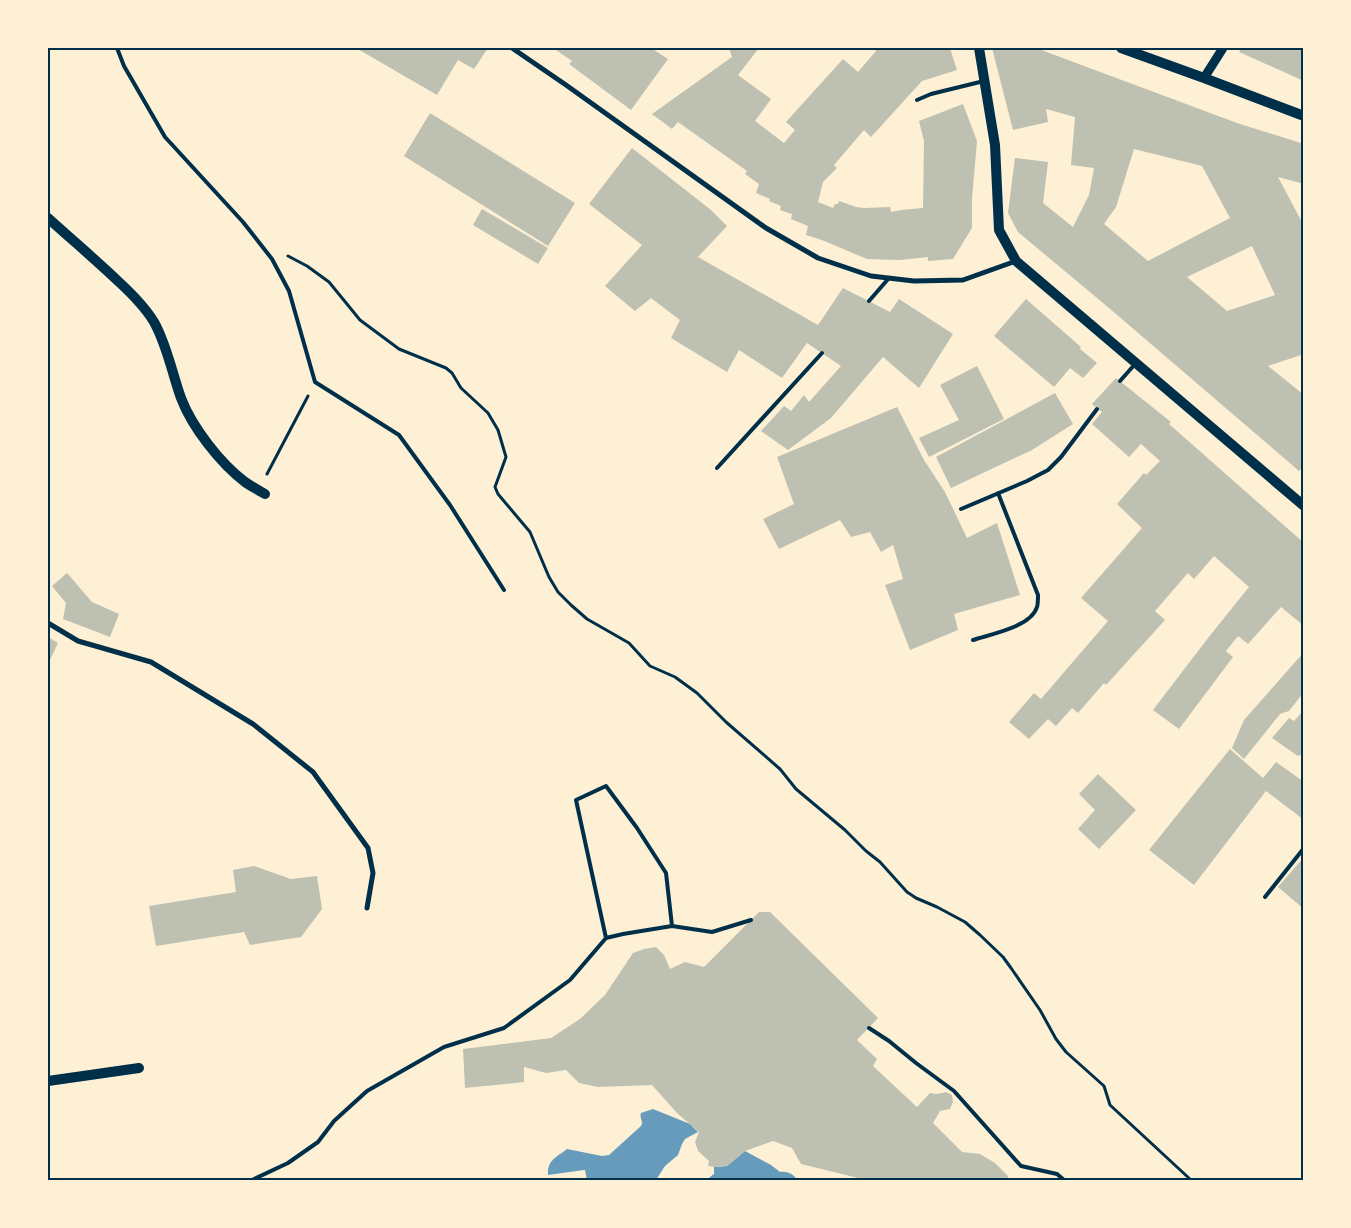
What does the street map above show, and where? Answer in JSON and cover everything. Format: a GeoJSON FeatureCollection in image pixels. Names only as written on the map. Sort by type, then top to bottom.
{"type":"FeatureCollection","features":[{"type":"Feature","properties":{"kind":"main road"},"geometry":{"type":"LineString","coordinates":[[979,48],[995,145],[999,230],[1016,261],[1304,506]]}},
{"type":"Feature","properties":{"kind":"main road"},"geometry":{"type":"LineString","coordinates":[[1122,48],[1304,116]]}},
{"type":"Feature","properties":{"kind":"main road"},"geometry":{"type":"LineString","coordinates":[[48,218],[109,273],[146,310],[161,338],[181,399],[191,421],[223,461],[245,482],[262,492]]}},
{"type":"Feature","properties":{"kind":"main road"},"geometry":{"type":"LineString","coordinates":[[48,1081],[139,1068]]}},
{"type":"Feature","properties":{"kind":"street"},"geometry":{"type":"LineString","coordinates":[[512,48],[766,228],[818,258],[871,276],[914,281],[963,280],[1016,261]]}},
{"type":"Feature","properties":{"kind":"street"},"geometry":{"type":"LineString","coordinates":[[1204,78],[1223,48]]}},
{"type":"Feature","properties":{"kind":"street"},"geometry":{"type":"LineString","coordinates":[[48,623],[78,641],[151,662],[252,724],[313,772],[368,848],[373,873],[367,908]]}},
{"type":"Feature","properties":{"kind":"lane"},"geometry":{"type":"LineString","coordinates":[[117,48],[124,66],[165,137],[243,222],[272,259],[289,291],[315,382],[399,435],[450,505],[504,590]]}},
{"type":"Feature","properties":{"kind":"lane"},"geometry":{"type":"LineString","coordinates":[[917,100],[931,94],[984,81]]}},
{"type":"Feature","properties":{"kind":"lane"},"geometry":{"type":"LineString","coordinates":[[869,301],[890,278]]}},
{"type":"Feature","properties":{"kind":"lane"},"geometry":{"type":"LineString","coordinates":[[717,468],[822,353]]}},
{"type":"Feature","properties":{"kind":"lane"},"geometry":{"type":"LineString","coordinates":[[1120,381],[1136,363]]}},
{"type":"Feature","properties":{"kind":"lane"},"geometry":{"type":"LineString","coordinates":[[961,509],[1028,481],[1048,470],[1061,457],[1097,409]]}},
{"type":"Feature","properties":{"kind":"lane"},"geometry":{"type":"LineString","coordinates":[[973,640],[1017,625],[1028,619],[1037,607],[1038,595],[998,493]]}},
{"type":"Feature","properties":{"kind":"lane"},"geometry":{"type":"LineString","coordinates":[[606,938],[576,800],[606,786],[637,828],[666,873],[672,926]]}},
{"type":"Feature","properties":{"kind":"lane"},"geometry":{"type":"LineString","coordinates":[[1265,897],[1304,848]]}},
{"type":"Feature","properties":{"kind":"lane"},"geometry":{"type":"LineString","coordinates":[[252,1180],[288,1163],[318,1142],[334,1121],[367,1091],[444,1047],[504,1028],[570,980],[606,938],[672,926],[712,932],[751,920]]}},
{"type":"Feature","properties":{"kind":"lane"},"geometry":{"type":"LineString","coordinates":[[869,1028],[890,1041],[954,1091],[1021,1166],[1057,1174],[1064,1180]]}},
{"type":"Feature","properties":{"kind":"path"},"geometry":{"type":"LineString","coordinates":[[272,259],[288,256],[307,266],[329,282],[360,320],[399,350],[446,368],[452,373],[461,388],[488,413],[498,430],[506,457],[495,486],[498,494],[530,532],[549,577],[558,592],[587,619],[629,643],[650,666],[674,677],[696,693],[780,769],[796,789],[880,862],[907,892],[965,922],[980,934],[1003,957],[1040,1010],[1056,1039],[1066,1052],[1104,1086],[1110,1105],[1191,1180]]}},
{"type":"Feature","properties":{"kind":"path"},"geometry":{"type":"LineString","coordinates":[[262,492],[315,382]]}},
{"type":"Feature","properties":{"kind":"water"},"geometry":{"type":"Polygon","coordinates":[[[653,1109],[690,1124],[698,1132],[685,1139],[678,1155],[665,1166],[656,1180],[587,1180],[585,1170],[548,1175],[551,1162],[567,1149],[602,1156],[609,1155],[641,1126],[641,1113],[653,1109]]]}},
{"type":"Feature","properties":{"kind":"water"},"geometry":{"type":"Polygon","coordinates":[[[745,1151],[780,1172],[792,1175],[797,1180],[706,1180],[714,1174],[714,1167],[727,1166],[745,1151]]]}},
{"type":"Feature","properties":{"kind":"building"},"geometry":{"type":"Polygon","coordinates":[[[356,48],[488,48],[474,69],[458,60],[437,95],[356,48]]]}},
{"type":"Feature","properties":{"kind":"building"},"geometry":{"type":"Polygon","coordinates":[[[553,48],[651,48],[668,59],[631,110],[569,64],[572,61],[553,48]]]}},
{"type":"Feature","properties":{"kind":"building"},"geometry":{"type":"Polygon","coordinates":[[[729,48],[759,48],[738,75],[771,99],[755,121],[784,143],[795,130],[786,122],[843,59],[858,72],[876,51],[873,48],[950,48],[957,70],[922,81],[871,137],[864,130],[834,165],[837,168],[823,182],[818,202],[833,208],[839,201],[864,208],[890,207],[891,212],[923,208],[924,141],[919,121],[963,104],[977,141],[972,199],[972,228],[953,259],[928,261],[928,257],[900,260],[867,259],[806,235],[808,226],[791,219],[792,214],[780,210],[781,206],[756,193],[759,184],[745,174],[747,171],[678,122],[672,129],[652,114],[732,57],[729,48]]]}},
{"type":"Feature","properties":{"kind":"building"},"geometry":{"type":"Polygon","coordinates":[[[992,48],[1036,48],[1237,123],[1304,144],[1304,184],[1278,177],[1304,226],[1304,354],[1268,366],[1304,395],[1304,466],[1299,471],[1018,232],[1008,213],[1015,158],[1048,162],[1043,203],[1073,227],[1089,195],[1094,168],[1071,165],[1075,117],[1046,109],[1048,122],[1013,130],[992,48]],[[1134,149],[1116,207],[1104,224],[1148,261],[1230,218],[1202,166],[1134,149]],[[1252,246],[1187,277],[1227,311],[1275,295],[1252,246]]]}},
{"type":"Feature","properties":{"kind":"building"},"geometry":{"type":"Polygon","coordinates":[[[1242,48],[1304,48],[1304,81],[1239,52],[1242,48]]]}},
{"type":"Feature","properties":{"kind":"building"},"geometry":{"type":"Polygon","coordinates":[[[430,113],[575,203],[548,246],[404,156],[430,113]]]}},
{"type":"Feature","properties":{"kind":"building"},"geometry":{"type":"Polygon","coordinates":[[[632,148],[711,210],[727,226],[698,257],[818,325],[843,288],[890,312],[899,299],[953,334],[919,388],[883,357],[831,418],[788,450],[761,431],[784,406],[791,411],[804,395],[809,402],[841,366],[807,343],[782,378],[739,350],[727,372],[671,338],[680,320],[651,298],[635,311],[605,286],[642,245],[589,204],[632,148]]]}},
{"type":"Feature","properties":{"kind":"building"},"geometry":{"type":"Polygon","coordinates":[[[482,209],[548,248],[538,264],[473,225],[482,209]]]}},
{"type":"Feature","properties":{"kind":"building"},"geometry":{"type":"Polygon","coordinates":[[[1026,299],[1097,363],[1083,378],[1070,368],[1054,387],[994,336],[1026,299]]]}},
{"type":"Feature","properties":{"kind":"building"},"geometry":{"type":"Polygon","coordinates":[[[977,366],[1004,419],[929,457],[919,438],[959,420],[940,385],[977,366]]]}},
{"type":"Feature","properties":{"kind":"building"},"geometry":{"type":"Polygon","coordinates":[[[1116,378],[1171,422],[1169,424],[1304,543],[1304,626],[1281,607],[1248,644],[1238,636],[1226,651],[1233,657],[1179,729],[1153,710],[1249,587],[1214,556],[1194,579],[1188,573],[1155,611],[1165,620],[1106,685],[1104,683],[1078,713],[1072,708],[1056,726],[1048,719],[1029,739],[1009,722],[1034,693],[1041,699],[1108,621],[1081,598],[1142,528],[1117,504],[1144,473],[1146,475],[1160,461],[1141,444],[1129,457],[1092,424],[1102,412],[1092,404],[1116,378]]]}},
{"type":"Feature","properties":{"kind":"building"},"geometry":{"type":"Polygon","coordinates":[[[1055,393],[1073,424],[1032,450],[951,488],[936,457],[1055,393]]]}},
{"type":"Feature","properties":{"kind":"building"},"geometry":{"type":"Polygon","coordinates":[[[897,407],[924,460],[945,492],[967,538],[997,523],[1020,595],[954,614],[958,630],[910,650],[885,585],[903,579],[893,545],[881,552],[870,532],[851,537],[840,520],[779,549],[763,519],[794,504],[777,457],[897,407]]]}},
{"type":"Feature","properties":{"kind":"building"},"geometry":{"type":"Polygon","coordinates":[[[67,573],[92,602],[119,614],[110,637],[63,619],[66,603],[52,586],[67,573]]]}},
{"type":"Feature","properties":{"kind":"building"},"geometry":{"type":"Polygon","coordinates":[[[48,637],[58,643],[48,664],[48,637]]]}},
{"type":"Feature","properties":{"kind":"building"},"geometry":{"type":"Polygon","coordinates":[[[1304,652],[1304,692],[1289,711],[1280,714],[1244,759],[1232,748],[1244,720],[1304,652]]]}},
{"type":"Feature","properties":{"kind":"building"},"geometry":{"type":"Polygon","coordinates":[[[1304,710],[1304,755],[1298,756],[1272,738],[1289,718],[1294,721],[1304,710]]]}},
{"type":"Feature","properties":{"kind":"building"},"geometry":{"type":"Polygon","coordinates":[[[1230,749],[1263,778],[1276,762],[1304,782],[1304,820],[1266,791],[1194,885],[1149,850],[1230,749]]]}},
{"type":"Feature","properties":{"kind":"building"},"geometry":{"type":"Polygon","coordinates":[[[1098,774],[1136,810],[1099,849],[1078,829],[1095,810],[1079,794],[1098,774]]]}},
{"type":"Feature","properties":{"kind":"building"},"geometry":{"type":"Polygon","coordinates":[[[1304,857],[1304,909],[1278,887],[1304,857]]]}},
{"type":"Feature","properties":{"kind":"building"},"geometry":{"type":"Polygon","coordinates":[[[254,866],[291,879],[317,876],[322,909],[301,937],[250,945],[244,932],[156,946],[149,906],[236,892],[233,870],[254,866]]]}},
{"type":"Feature","properties":{"kind":"building"},"geometry":{"type":"Polygon","coordinates":[[[759,912],[770,912],[878,1018],[857,1040],[877,1059],[873,1066],[917,1107],[930,1093],[946,1092],[952,1095],[953,1102],[950,1109],[940,1111],[933,1123],[962,1152],[980,1154],[995,1163],[1008,1176],[1007,1180],[859,1180],[858,1178],[801,1164],[792,1148],[773,1141],[745,1151],[727,1166],[708,1166],[709,1161],[698,1151],[695,1142],[699,1132],[677,1113],[652,1085],[598,1087],[579,1083],[566,1070],[546,1073],[524,1067],[524,1082],[465,1088],[463,1049],[551,1038],[580,1019],[605,995],[633,953],[656,947],[664,955],[670,969],[685,962],[704,967],[759,912]]]}}]}
